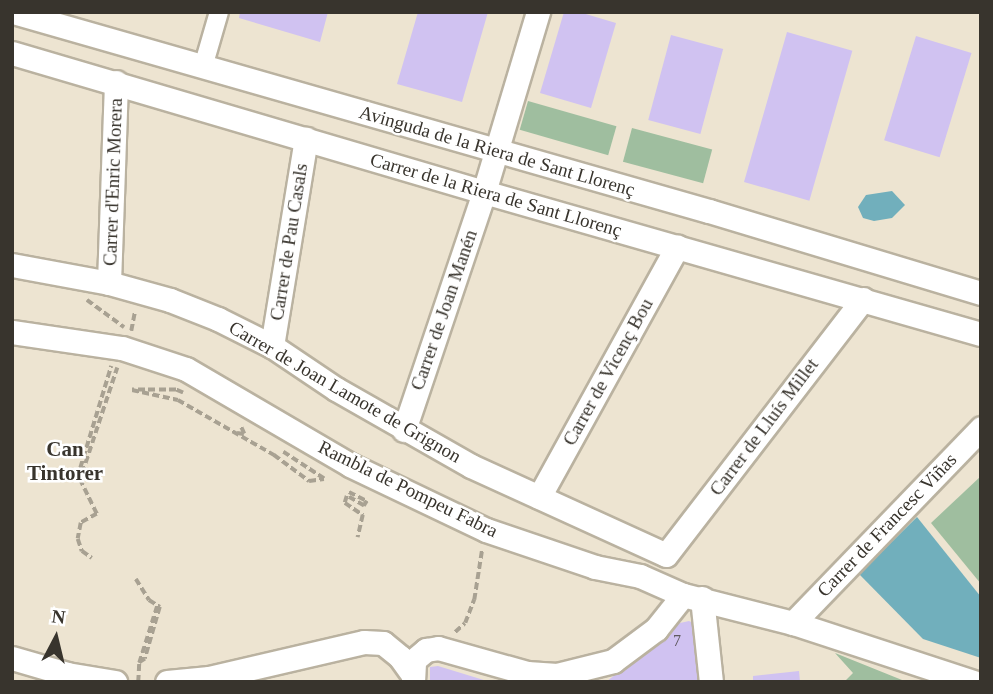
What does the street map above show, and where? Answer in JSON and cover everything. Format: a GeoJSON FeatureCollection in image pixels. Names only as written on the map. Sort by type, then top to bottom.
{"type":"FeatureCollection","features":[{"type":"Feature","properties":{"kind":"street","name":"Avinguda de la Riera de Sant Llorenç"},"geometry":{"type":"LineString","coordinates":[[13,12],[496,150],[981,293]]}},
{"type":"Feature","properties":{"kind":"street"},"geometry":{"type":"LineString","coordinates":[[203,67],[219,12]]}},
{"type":"Feature","properties":{"kind":"street","name":"Carrer de Joan Manén"},"geometry":{"type":"LineString","coordinates":[[404,430],[484,192],[538,12]]}},
{"type":"Feature","properties":{"kind":"street","name":"Carrer de la Riera de Sant Llorenç"},"geometry":{"type":"LineString","coordinates":[[12,53],[981,334]]}},
{"type":"Feature","properties":{"kind":"street","name":"Carrer d'Enric Morera"},"geometry":{"type":"LineString","coordinates":[[109,283],[116,82]]}},
{"type":"Feature","properties":{"kind":"street","name":"Carrer de Pau Casals"},"geometry":{"type":"LineString","coordinates":[[272,345],[306,139]]}},
{"type":"Feature","properties":{"kind":"street","name":"Carrer de Vicenç Bou"},"geometry":{"type":"LineString","coordinates":[[539,497],[677,247]]}},
{"type":"Feature","properties":{"kind":"street","name":"Carrer de Joan Lamote de Grignon"},"geometry":{"type":"LineString","coordinates":[[12,265],[109,283],[194,309],[272,345],[404,430],[471,466],[657,552]]}},
{"type":"Feature","properties":{"kind":"street","name":"Carrer de Lluís Millet"},"geometry":{"type":"LineString","coordinates":[[639,576],[863,299]]}},
{"type":"Feature","properties":{"kind":"street","name":"Rambla de Pompeu Fabra"},"geometry":{"type":"LineString","coordinates":[[12,332],[122,348],[186,369],[350,465],[486,530],[596,567],[639,576],[685,594],[793,622],[974,682]]}},
{"type":"Feature","properties":{"kind":"street","name":"Carrer de Francesc Viñas"},"geometry":{"type":"LineString","coordinates":[[793,622],[981,428]]}},
{"type":"Feature","properties":{"kind":"street"},"geometry":{"type":"LineString","coordinates":[[657,552],[685,594],[711,682]]}},
{"type":"Feature","properties":{"kind":"street"},"geometry":{"type":"LineString","coordinates":[[412,677],[414,660],[426,650],[438,648],[527,673],[557,675],[586,670],[613,661],[639,645],[685,594]]}},
{"type":"Feature","properties":{"kind":"street"},"geometry":{"type":"LineString","coordinates":[[167,682],[209,678],[364,642],[383,643],[401,657],[412,677]]}},
{"type":"Feature","properties":{"kind":"street"},"geometry":{"type":"LineString","coordinates":[[12,658],[67,674],[115,682]]}},
{"type":"Feature","properties":{"kind":"path"},"geometry":{"type":"LineString","coordinates":[[80,297],[126,328]]}},
{"type":"Feature","properties":{"kind":"path"},"geometry":{"type":"LineString","coordinates":[[131,330],[135,308]]}},
{"type":"Feature","properties":{"kind":"path"},"geometry":{"type":"LineString","coordinates":[[92,558],[79,546],[78,533],[84,519],[97,514],[78,478],[111,366]]}},
{"type":"Feature","properties":{"kind":"path"},"geometry":{"type":"LineString","coordinates":[[82,473],[117,368]]}},
{"type":"Feature","properties":{"kind":"path"},"geometry":{"type":"LineString","coordinates":[[188,396],[176,390],[132,390],[178,400],[274,455],[309,481],[324,479],[274,446]]}},
{"type":"Feature","properties":{"kind":"path"},"geometry":{"type":"LineString","coordinates":[[233,432],[244,434],[239,425],[252,432]]}},
{"type":"Feature","properties":{"kind":"path"},"geometry":{"type":"LineString","coordinates":[[349,492],[367,501],[364,506],[347,496],[345,503],[363,515],[358,537]]}},
{"type":"Feature","properties":{"kind":"path"},"geometry":{"type":"LineString","coordinates":[[465,623],[474,600],[482,549]]}},
{"type":"Feature","properties":{"kind":"path"},"geometry":{"type":"LineString","coordinates":[[136,579],[157,606],[139,663],[138,682]]}},
{"type":"Feature","properties":{"kind":"green space"},"geometry":{"type":"Polygon","coordinates":[[[528,101],[616,126],[608,155],[520,130],[528,101]]]}},
{"type":"Feature","properties":{"kind":"green space"},"geometry":{"type":"Polygon","coordinates":[[[632,128],[712,149],[703,183],[623,162],[632,128]]]}},
{"type":"Feature","properties":{"kind":"green space"},"geometry":{"type":"Polygon","coordinates":[[[981,476],[981,584],[931,523],[981,476]]]}},
{"type":"Feature","properties":{"kind":"green space"},"geometry":{"type":"Polygon","coordinates":[[[835,653],[907,682],[844,682],[853,673],[835,653]]]}},
{"type":"Feature","properties":{"kind":"water"},"geometry":{"type":"Polygon","coordinates":[[[892,191],[905,205],[892,218],[874,221],[863,218],[858,207],[866,195],[892,191]]]}},
{"type":"Feature","properties":{"kind":"water"},"geometry":{"type":"Polygon","coordinates":[[[917,517],[981,597],[981,658],[923,639],[859,574],[917,517]]]}},
{"type":"Feature","properties":{"kind":"building"},"geometry":{"type":"Polygon","coordinates":[[[240,12],[328,12],[320,42],[239,18],[240,12]]]}},
{"type":"Feature","properties":{"kind":"building"},"geometry":{"type":"Polygon","coordinates":[[[418,12],[488,12],[462,102],[397,84],[418,12]]]}},
{"type":"Feature","properties":{"kind":"building"},"geometry":{"type":"Polygon","coordinates":[[[564,12],[579,12],[616,23],[591,108],[540,93],[564,12]]]}},
{"type":"Feature","properties":{"kind":"building"},"geometry":{"type":"Polygon","coordinates":[[[787,32],[852,51],[809,201],[744,182],[787,32]]]}},
{"type":"Feature","properties":{"kind":"building"},"geometry":{"type":"Polygon","coordinates":[[[671,35],[723,49],[700,134],[648,120],[671,35]]]}},
{"type":"Feature","properties":{"kind":"building"},"geometry":{"type":"Polygon","coordinates":[[[916,36],[971,53],[940,157],[884,140],[916,36]]]}},
{"type":"Feature","properties":{"kind":"building"},"geometry":{"type":"Polygon","coordinates":[[[689,621],[697,625],[701,682],[606,682],[680,623],[689,621]]]}},
{"type":"Feature","properties":{"kind":"building"},"geometry":{"type":"Polygon","coordinates":[[[438,666],[487,682],[430,682],[430,667],[438,666]]]}},
{"type":"Feature","properties":{"kind":"building"},"geometry":{"type":"Polygon","coordinates":[[[799,671],[800,682],[753,682],[753,676],[799,671]]]}},
{"type":"Feature","properties":{"kind":"district","name":"Can Tintorer"},"geometry":{"type":"Point","coordinates":[65,461]}}]}
